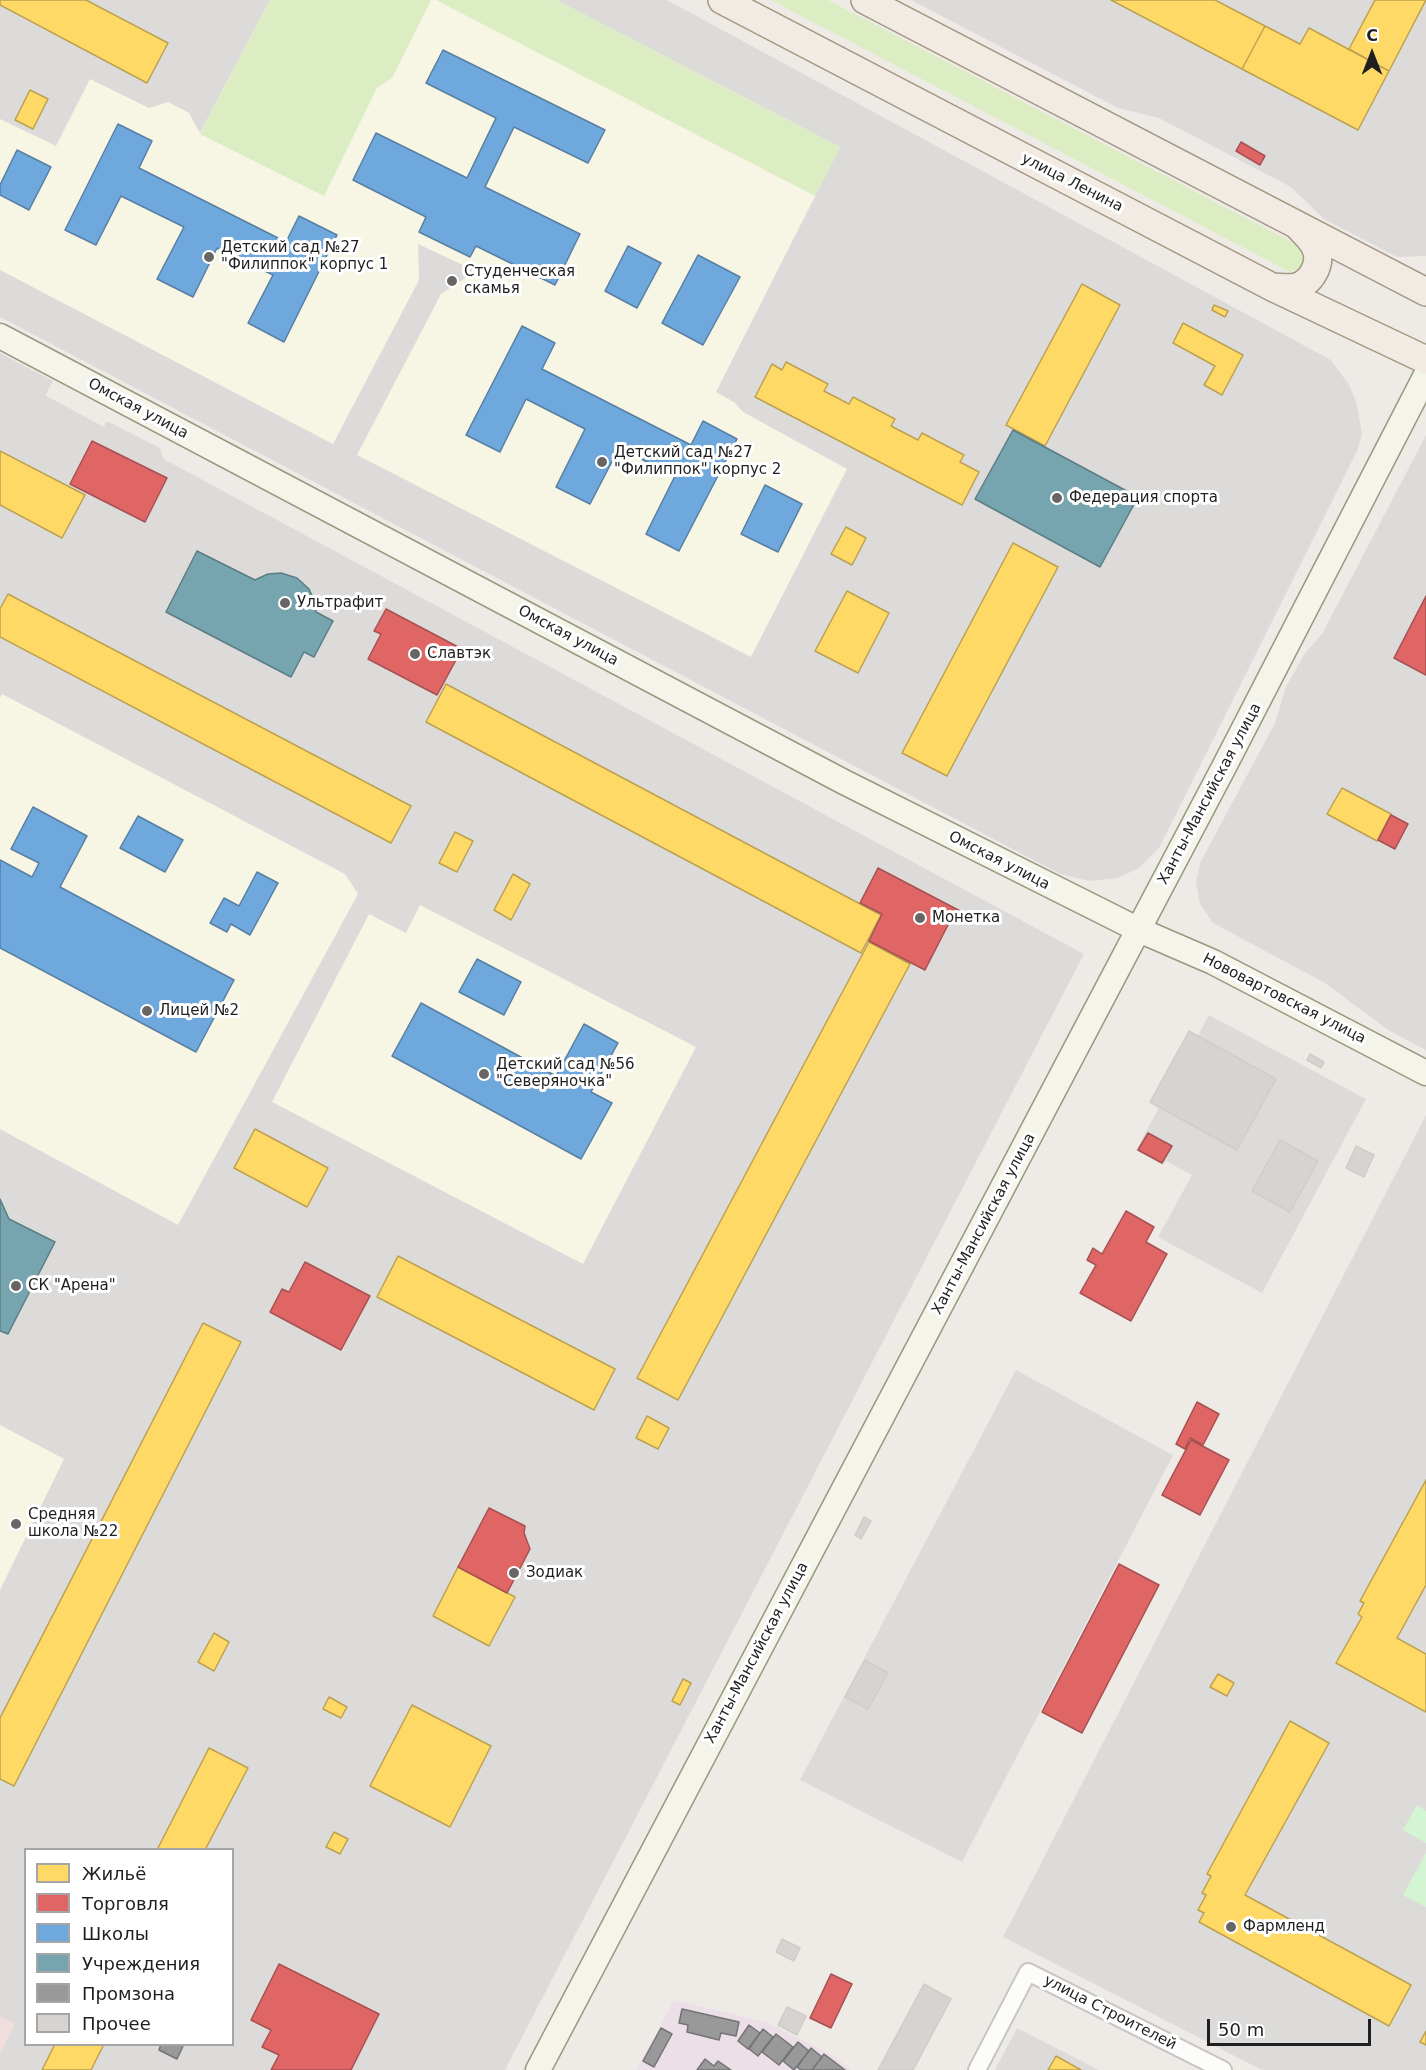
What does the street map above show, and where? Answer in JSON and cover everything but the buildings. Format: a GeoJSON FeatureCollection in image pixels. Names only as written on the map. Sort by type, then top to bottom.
{"type":"FeatureCollection","features":[{"type":"Feature","properties":{"kind":"main road","name":"улица Ленина"},"geometry":{"type":"LineString","coordinates":[[722,0],[1272,287],[1426,360]]}},
{"type":"Feature","properties":{"kind":"main road"},"geometry":{"type":"LineString","coordinates":[[865,0],[1426,292]]}},
{"type":"Feature","properties":{"kind":"main road"},"geometry":{"type":"LineString","coordinates":[[1272,287],[1298,286],[1306,282],[1314,272],[1318,261],[1317,251],[1312,241],[1298,226]]}},
{"type":"Feature","properties":{"kind":"main road","name":"Омская улица"},"geometry":{"type":"LineString","coordinates":[[0,336],[854,787],[1139,930]]}},
{"type":"Feature","properties":{"kind":"main road","name":"Ханты-Мансийская улица"},"geometry":{"type":"LineString","coordinates":[[538,2070],[1139,930],[1426,375]]}},
{"type":"Feature","properties":{"kind":"main road","name":"Нововартовская улица"},"geometry":{"type":"LineString","coordinates":[[1139,930],[1213,962],[1426,1073]]}},
{"type":"Feature","properties":{"kind":"street","name":"улица Строителей"},"geometry":{"type":"LineString","coordinates":[[977,2070],[1028,1972],[1223,2070]]}},
{"type":"Feature","properties":{"kind":"shaded area"},"geometry":{"type":"Polygon","coordinates":[[[0,0],[667,0],[1331,360],[1349,385],[1357,404],[1362,434],[1358,449],[1159,848],[1139,868],[1118,878],[1089,881],[1060,874],[0,317],[0,0]]]}},
{"type":"Feature","properties":{"kind":"shaded area"},"geometry":{"type":"Polygon","coordinates":[[[244,0],[263,0],[214,96],[198,89],[244,0]]]}},
{"type":"Feature","properties":{"kind":"shaded area"},"geometry":{"type":"Polygon","coordinates":[[[270,0],[556,0],[840,147],[716,392],[734,402],[743,412],[847,469],[751,657],[357,455],[441,294],[476,271],[418,244],[419,280],[333,444],[0,270],[0,119],[56,146],[90,79],[149,108],[168,102],[189,113],[200,133],[270,0]]]}},
{"type":"Feature","properties":{"kind":"shaded area"},"geometry":{"type":"Polygon","coordinates":[[[911,0],[1426,0],[1426,256],[1397,257],[1324,219],[1291,187],[1159,118],[1118,108],[911,0]]]}},
{"type":"Feature","properties":{"kind":"shaded area"},"geometry":{"type":"Polygon","coordinates":[[[1066,0],[1098,0],[1239,75],[1232,88],[1066,0]]]}},
{"type":"Feature","properties":{"kind":"shaded area"},"geometry":{"type":"Polygon","coordinates":[[[876,167],[1017,240],[987,297],[846,224],[876,167]]]}},
{"type":"Feature","properties":{"kind":"shaded area"},"geometry":{"type":"Polygon","coordinates":[[[0,287],[166,374],[157,391],[0,309],[0,287]]]}},
{"type":"Feature","properties":{"kind":"shaded area"},"geometry":{"type":"Polygon","coordinates":[[[0,353],[53,381],[35,416],[0,397],[0,353]]]}},
{"type":"Feature","properties":{"kind":"shaded area"},"geometry":{"type":"Polygon","coordinates":[[[0,371],[1084,954],[505,2070],[0,2070],[0,371]]]}},
{"type":"Feature","properties":{"kind":"shaded area"},"geometry":{"type":"Polygon","coordinates":[[[107,421],[160,448],[165,463],[160,474],[110,448],[112,441],[99,436],[107,421]]]}},
{"type":"Feature","properties":{"kind":"shaded area"},"geometry":{"type":"Polygon","coordinates":[[[1426,435],[1426,1050],[1388,1030],[1325,983],[1213,923],[1200,904],[1196,882],[1200,863],[1275,723],[1286,687],[1305,653],[1322,634],[1426,435]]]}},
{"type":"Feature","properties":{"kind":"shaded area"},"geometry":{"type":"Polygon","coordinates":[[[1185,508],[1202,517],[1159,600],[1142,591],[1185,508]]]}},
{"type":"Feature","properties":{"kind":"shaded area"},"geometry":{"type":"Polygon","coordinates":[[[1098,598],[1136,619],[1028,821],[989,801],[1098,598]]]}},
{"type":"Feature","properties":{"kind":"shaded area"},"geometry":{"type":"Polygon","coordinates":[[[1380,667],[1426,691],[1426,802],[1379,777],[1379,753],[1349,726],[1380,667]]]}},
{"type":"Feature","properties":{"kind":"shaded area","name":"Лицей №2"},"geometry":{"type":"Polygon","coordinates":[[[2,694],[345,874],[358,894],[178,1225],[0,1129],[0,697],[2,694]]]}},
{"type":"Feature","properties":{"kind":"shaded area"},"geometry":{"type":"Polygon","coordinates":[[[1426,857],[1426,903],[1407,893],[1426,857]]]}},
{"type":"Feature","properties":{"kind":"shaded area","name":"Детский сад №56 \"Северяночка\""},"geometry":{"type":"Polygon","coordinates":[[[420,905],[696,1047],[583,1264],[272,1102],[369,914],[406,933],[420,905]]]}},
{"type":"Feature","properties":{"kind":"shaded area"},"geometry":{"type":"Polygon","coordinates":[[[988,941],[1043,971],[1005,1043],[950,1013],[988,941]]]}},
{"type":"Feature","properties":{"kind":"shaded area"},"geometry":{"type":"Polygon","coordinates":[[[1209,1015],[1366,1099],[1262,1293],[1158,1237],[1192,1175],[1166,1161],[1163,1165],[1136,1150],[1209,1015]]]}},
{"type":"Feature","properties":{"kind":"shaded area"},"geometry":{"type":"Polygon","coordinates":[[[1426,1115],[1426,2070],[1262,2070],[1003,1937],[1426,1115]]]}},
{"type":"Feature","properties":{"kind":"shaded area"},"geometry":{"type":"Polygon","coordinates":[[[230,1173],[291,1206],[257,1270],[196,1237],[230,1173]]]}},
{"type":"Feature","properties":{"kind":"shaded area"},"geometry":{"type":"Polygon","coordinates":[[[127,1223],[203,1261],[196,1275],[120,1236],[127,1223]]]}},
{"type":"Feature","properties":{"kind":"shaded area"},"geometry":{"type":"Polygon","coordinates":[[[105,1264],[181,1303],[144,1376],[67,1338],[105,1264]]]}},
{"type":"Feature","properties":{"kind":"shaded area"},"geometry":{"type":"Polygon","coordinates":[[[1016,1370],[1173,1455],[962,1862],[800,1780],[1016,1370]]]}},
{"type":"Feature","properties":{"kind":"shaded area","name":"Средняя школа №22"},"geometry":{"type":"Polygon","coordinates":[[[0,1425],[64,1459],[0,1590],[0,1425]]]}},
{"type":"Feature","properties":{"kind":"shaded area"},"geometry":{"type":"Polygon","coordinates":[[[603,1444],[675,1481],[640,1547],[568,1510],[603,1444]]]}},
{"type":"Feature","properties":{"kind":"shaded area"},"geometry":{"type":"Polygon","coordinates":[[[306,1451],[343,1469],[265,1621],[229,1603],[306,1451]]]}},
{"type":"Feature","properties":{"kind":"shaded area"},"geometry":{"type":"Polygon","coordinates":[[[358,1479],[436,1519],[358,1670],[280,1630],[358,1479]]]}},
{"type":"Feature","properties":{"kind":"shaded area"},"geometry":{"type":"Polygon","coordinates":[[[427,1627],[554,1693],[525,1748],[398,1682],[427,1627]]]}},
{"type":"Feature","properties":{"kind":"shaded area"},"geometry":{"type":"Polygon","coordinates":[[[163,1654],[205,1676],[180,1724],[138,1702],[163,1654]]]}},
{"type":"Feature","properties":{"kind":"shaded area"},"geometry":{"type":"Polygon","coordinates":[[[1219,1711],[1233,1719],[1127,1913],[1112,1906],[1219,1711]]]}},
{"type":"Feature","properties":{"kind":"shaded area"},"geometry":{"type":"Polygon","coordinates":[[[49,1817],[64,1825],[52,1848],[32,1848],[49,1817]]]}},
{"type":"Feature","properties":{"kind":"shaded area"},"geometry":{"type":"Polygon","coordinates":[[[1367,1825],[1416,1852],[1392,1896],[1342,1869],[1367,1825]]]}},
{"type":"Feature","properties":{"kind":"shaded area"},"geometry":{"type":"Polygon","coordinates":[[[1406,1905],[1426,1915],[1426,1934],[1398,1919],[1406,1905]]]}},
{"type":"Feature","properties":{"kind":"shaded area"},"geometry":{"type":"Polygon","coordinates":[[[1102,1939],[1332,2064],[1329,2070],[1302,2070],[1092,1956],[1102,1939]]]}},
{"type":"Feature","properties":{"kind":"shaded area"},"geometry":{"type":"Polygon","coordinates":[[[315,1942],[396,1983],[385,2004],[305,1963],[315,1942]]]}},
{"type":"Feature","properties":{"kind":"shaded area"},"geometry":{"type":"Polygon","coordinates":[[[674,2000],[768,2023],[832,2055],[851,2070],[636,2070],[674,2000]]]}},
{"type":"Feature","properties":{"kind":"shaded area"},"geometry":{"type":"Polygon","coordinates":[[[421,2001],[469,2026],[446,2070],[386,2070],[421,2001]]]}},
{"type":"Feature","properties":{"kind":"shaded area"},"geometry":{"type":"Polygon","coordinates":[[[0,2016],[15,2024],[0,2054],[0,2016]]]}},
{"type":"Feature","properties":{"kind":"shaded area"},"geometry":{"type":"Polygon","coordinates":[[[1017,2028],[1099,2070],[995,2070],[1017,2028]]]}},
{"type":"Feature","properties":{"kind":"shaded area"},"geometry":{"type":"Polygon","coordinates":[[[150,2055],[178,2070],[142,2070],[150,2055]]]}},
{"type":"Feature","properties":{"kind":"green space"},"geometry":{"type":"Polygon","coordinates":[[[270,0],[431,0],[392,78],[377,88],[324,196],[200,134],[270,0]]]}},
{"type":"Feature","properties":{"kind":"green space"},"geometry":{"type":"Polygon","coordinates":[[[436,0],[556,0],[840,147],[815,196],[436,0]]]}},
{"type":"Feature","properties":{"kind":"green space"},"geometry":{"type":"Polygon","coordinates":[[[771,0],[828,0],[1303,248],[1305,260],[1298,268],[1290,272],[771,0]]]}},
{"type":"Feature","properties":{"kind":"green space"},"geometry":{"type":"Polygon","coordinates":[[[1417,1805],[1426,1811],[1426,1843],[1403,1830],[1417,1805]]]}},
{"type":"Feature","properties":{"kind":"green space"},"geometry":{"type":"Polygon","coordinates":[[[1426,1853],[1426,1907],[1403,1895],[1426,1853]]]}},
{"type":"Feature","properties":{"kind":"place","name":"Детский сад №27 \"Филиппок\" корпус 1"},"geometry":{"type":"Point","coordinates":[209,257]}},
{"type":"Feature","properties":{"kind":"place","name":"Студенческая скамья"},"geometry":{"type":"Point","coordinates":[452,281]}},
{"type":"Feature","properties":{"kind":"place","name":"Детский сад №27 \"Филиппок\" корпус 2"},"geometry":{"type":"Point","coordinates":[602,462]}},
{"type":"Feature","properties":{"kind":"place","name":"Федерация спорта"},"geometry":{"type":"Point","coordinates":[1057,498]}},
{"type":"Feature","properties":{"kind":"place","name":"Ультрафит"},"geometry":{"type":"Point","coordinates":[285,603]}},
{"type":"Feature","properties":{"kind":"place","name":"Славтэк"},"geometry":{"type":"Point","coordinates":[415,654]}},
{"type":"Feature","properties":{"kind":"place","name":"Монетка"},"geometry":{"type":"Point","coordinates":[920,918]}},
{"type":"Feature","properties":{"kind":"place","name":"Лицей №2"},"geometry":{"type":"Point","coordinates":[147,1011]}},
{"type":"Feature","properties":{"kind":"place","name":"Детский сад №56 \"Северяночка\""},"geometry":{"type":"Point","coordinates":[484,1074]}},
{"type":"Feature","properties":{"kind":"place","name":"СК \"Арена\""},"geometry":{"type":"Point","coordinates":[16,1286]}},
{"type":"Feature","properties":{"kind":"place","name":"Средняя школа №22"},"geometry":{"type":"Point","coordinates":[16,1524]}},
{"type":"Feature","properties":{"kind":"place","name":"Зодиак"},"geometry":{"type":"Point","coordinates":[514,1573]}},
{"type":"Feature","properties":{"kind":"place","name":"Фармленд"},"geometry":{"type":"Point","coordinates":[1231,1927]}}]}
